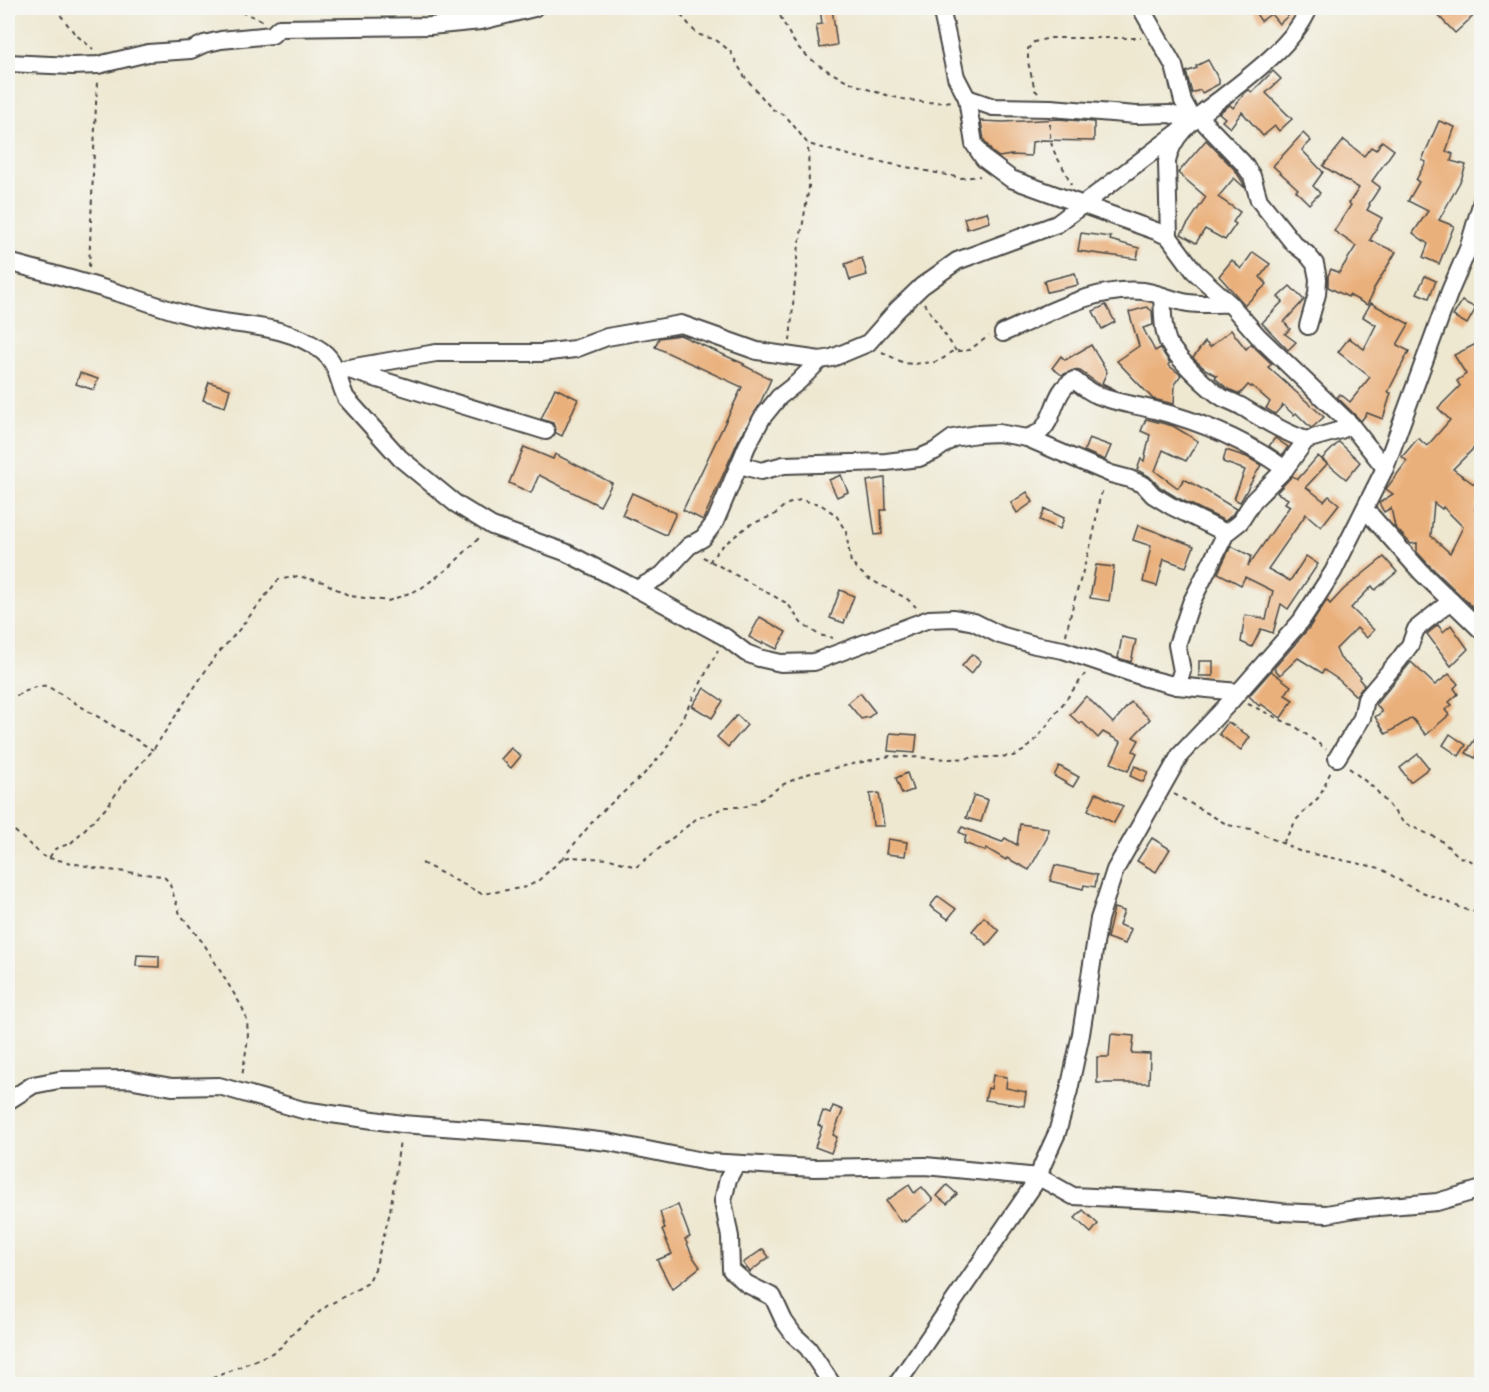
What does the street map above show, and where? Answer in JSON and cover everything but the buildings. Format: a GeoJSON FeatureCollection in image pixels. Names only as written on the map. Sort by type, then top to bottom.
{"type":"FeatureCollection","features":[{"type":"Feature","properties":{"kind":"street"},"geometry":{"type":"LineString","coordinates":[[8,63],[98,65],[148,53],[190,50],[222,40],[272,35],[279,28],[430,26],[481,21],[534,8]]}},
{"type":"Feature","properties":{"kind":"street"},"geometry":{"type":"LineString","coordinates":[[941,8],[956,76],[967,98],[974,144],[984,159],[1003,175],[1033,188],[1169,237],[1194,271],[1350,424],[1385,468]]}},
{"type":"Feature","properties":{"kind":"street"},"geometry":{"type":"LineString","coordinates":[[1141,8],[1174,66],[1183,101],[1192,121]]}},
{"type":"Feature","properties":{"kind":"street"},"geometry":{"type":"LineString","coordinates":[[637,589],[662,575],[689,546],[703,538],[715,522],[747,446],[762,418],[779,398],[820,360],[868,343],[897,310],[957,261],[1057,224],[1078,204],[1220,100],[1274,55],[1290,39],[1309,8]]}},
{"type":"Feature","properties":{"kind":"street"},"geometry":{"type":"LineString","coordinates":[[967,98],[993,107],[1051,108],[1136,116],[1170,114],[1192,121],[1243,163],[1252,176],[1258,200],[1294,244],[1315,264],[1318,279],[1317,294],[1308,326]]}},
{"type":"Feature","properties":{"kind":"street"},"geometry":{"type":"LineString","coordinates":[[1169,237],[1167,162],[1170,150],[1192,121]]}},
{"type":"Feature","properties":{"kind":"street"},"geometry":{"type":"LineString","coordinates":[[897,1384],[1039,1178],[1057,1133],[1069,1090],[1082,1034],[1099,919],[1115,870],[1180,754],[1301,621],[1333,572],[1385,468],[1450,291],[1468,249],[1482,201]]}},
{"type":"Feature","properties":{"kind":"street"},"geometry":{"type":"LineString","coordinates":[[8,262],[200,318],[264,326],[294,335],[323,351],[341,369],[546,431]]}},
{"type":"Feature","properties":{"kind":"street"},"geometry":{"type":"LineString","coordinates":[[1003,333],[1092,296],[1114,292],[1141,291],[1186,303],[1230,304]]}},
{"type":"Feature","properties":{"kind":"street"},"geometry":{"type":"LineString","coordinates":[[1162,296],[1163,319],[1167,339],[1172,348],[1206,385],[1222,397],[1289,434],[1306,440],[1341,430],[1350,424]]}},
{"type":"Feature","properties":{"kind":"street"},"geometry":{"type":"LineString","coordinates":[[341,369],[436,353],[541,353],[575,350],[607,337],[681,324],[757,351],[820,360]]}},
{"type":"Feature","properties":{"kind":"street"},"geometry":{"type":"LineString","coordinates":[[341,369],[340,388],[346,398],[400,458],[456,504],[492,526],[565,552],[725,637],[746,653],[781,663],[814,662],[929,619],[954,618],[974,622],[1000,635],[1063,650],[1094,662],[1178,686],[1234,697]]}},
{"type":"Feature","properties":{"kind":"street"},"geometry":{"type":"LineString","coordinates":[[1027,438],[1042,430],[1060,393],[1068,383],[1074,380],[1094,394],[1109,400],[1155,410],[1240,439],[1285,469]]}},
{"type":"Feature","properties":{"kind":"street"},"geometry":{"type":"LineString","coordinates":[[740,465],[761,471],[784,465],[895,461],[919,458],[935,451],[953,438],[977,434],[1009,434],[1027,438],[1111,474],[1144,485],[1153,495],[1171,506],[1226,533]]}},
{"type":"Feature","properties":{"kind":"street"},"geometry":{"type":"LineString","coordinates":[[1178,686],[1182,671],[1177,645],[1191,603],[1226,533],[1240,522],[1254,500],[1285,469],[1306,440]]}},
{"type":"Feature","properties":{"kind":"street"},"geometry":{"type":"LineString","coordinates":[[1366,510],[1421,572],[1482,631]]}},
{"type":"Feature","properties":{"kind":"street"},"geometry":{"type":"LineString","coordinates":[[1337,758],[1362,718],[1366,699],[1410,645],[1416,629],[1450,601]]}},
{"type":"Feature","properties":{"kind":"street"},"geometry":{"type":"LineString","coordinates":[[8,1101],[33,1085],[59,1080],[128,1079],[172,1087],[219,1086],[303,1110],[402,1124],[538,1134],[608,1142],[671,1156],[736,1164],[814,1168],[925,1166],[1039,1178],[1073,1196],[1177,1201],[1327,1214],[1355,1209],[1437,1202],[1482,1189]]}},
{"type":"Feature","properties":{"kind":"street"},"geometry":{"type":"LineString","coordinates":[[736,1164],[728,1179],[723,1201],[730,1237],[731,1270],[747,1284],[773,1298],[784,1321],[794,1335],[808,1348],[832,1384]]}},
{"type":"Feature","properties":{"kind":"path"},"geometry":{"type":"LineString","coordinates":[[55,8],[75,34],[93,48],[98,65],[88,284]]}},
{"type":"Feature","properties":{"kind":"path"},"geometry":{"type":"LineString","coordinates":[[233,8],[279,28]]}},
{"type":"Feature","properties":{"kind":"path"},"geometry":{"type":"LineString","coordinates":[[675,8],[697,34],[716,40],[730,51],[751,84],[772,109],[786,116],[808,144],[862,159],[962,178],[1003,175]]}},
{"type":"Feature","properties":{"kind":"path"},"geometry":{"type":"LineString","coordinates":[[776,8],[798,46],[813,61],[832,73],[882,95],[943,102],[967,98]]}},
{"type":"Feature","properties":{"kind":"path"},"geometry":{"type":"LineString","coordinates":[[1078,204],[1067,173],[1056,159],[1051,146],[1049,133],[1051,108],[1035,90],[1028,62],[1028,49],[1034,42],[1050,38],[1138,37],[1160,43]]}},
{"type":"Feature","properties":{"kind":"path"},"geometry":{"type":"LineString","coordinates":[[789,355],[797,258],[809,187],[808,144]]}},
{"type":"Feature","properties":{"kind":"path"},"geometry":{"type":"LineString","coordinates":[[917,292],[956,351]]}},
{"type":"Feature","properties":{"kind":"path"},"geometry":{"type":"LineString","coordinates":[[868,343],[896,359],[912,364],[935,362],[956,351],[969,350],[983,339],[1003,333]]}},
{"type":"Feature","properties":{"kind":"path"},"geometry":{"type":"LineString","coordinates":[[1063,650],[1074,598],[1093,535],[1100,496],[1111,474]]}},
{"type":"Feature","properties":{"kind":"path"},"geometry":{"type":"LineString","coordinates":[[709,562],[720,548],[749,525],[774,515],[784,505],[800,500],[820,504],[836,515],[846,532],[851,563],[867,578],[906,598],[929,619]]}},
{"type":"Feature","properties":{"kind":"path"},"geometry":{"type":"LineString","coordinates":[[49,858],[55,849],[71,843],[92,823],[153,750],[214,658],[278,580],[297,576],[323,582],[350,596],[388,600],[420,589],[449,568],[492,526]]}},
{"type":"Feature","properties":{"kind":"path"},"geometry":{"type":"LineString","coordinates":[[689,546],[709,562],[788,604],[801,623],[812,631],[830,638],[865,642]]}},
{"type":"Feature","properties":{"kind":"path"},"geometry":{"type":"LineString","coordinates":[[422,863],[482,894],[527,887],[539,880],[562,859],[598,815],[666,751],[725,637]]}},
{"type":"Feature","properties":{"kind":"path"},"geometry":{"type":"LineString","coordinates":[[562,859],[569,857],[610,859],[632,867],[639,866],[696,819],[726,807],[744,807],[757,802],[784,784],[821,771],[890,756],[950,759],[1013,756],[1025,750],[1039,736],[1094,662]]}},
{"type":"Feature","properties":{"kind":"path"},"geometry":{"type":"LineString","coordinates":[[8,699],[17,697],[34,687],[47,686],[153,750]]}},
{"type":"Feature","properties":{"kind":"path"},"geometry":{"type":"LineString","coordinates":[[1234,697],[1256,710],[1296,727],[1375,789],[1404,823],[1439,839],[1460,857],[1482,865]]}},
{"type":"Feature","properties":{"kind":"path"},"geometry":{"type":"LineString","coordinates":[[1283,843],[1297,819],[1319,796],[1337,758]]}},
{"type":"Feature","properties":{"kind":"path"},"geometry":{"type":"LineString","coordinates":[[1161,786],[1228,825],[1251,830],[1299,851],[1380,868],[1410,887],[1482,914]]}},
{"type":"Feature","properties":{"kind":"path"},"geometry":{"type":"LineString","coordinates":[[8,825],[33,849],[49,858],[100,869],[163,876],[169,882],[180,914],[216,963],[242,1007],[247,1020],[248,1038],[239,1092]]}},
{"type":"Feature","properties":{"kind":"path"},"geometry":{"type":"LineString","coordinates":[[205,1384],[272,1353],[327,1306],[368,1283],[375,1269],[390,1212],[402,1124]]}}]}
